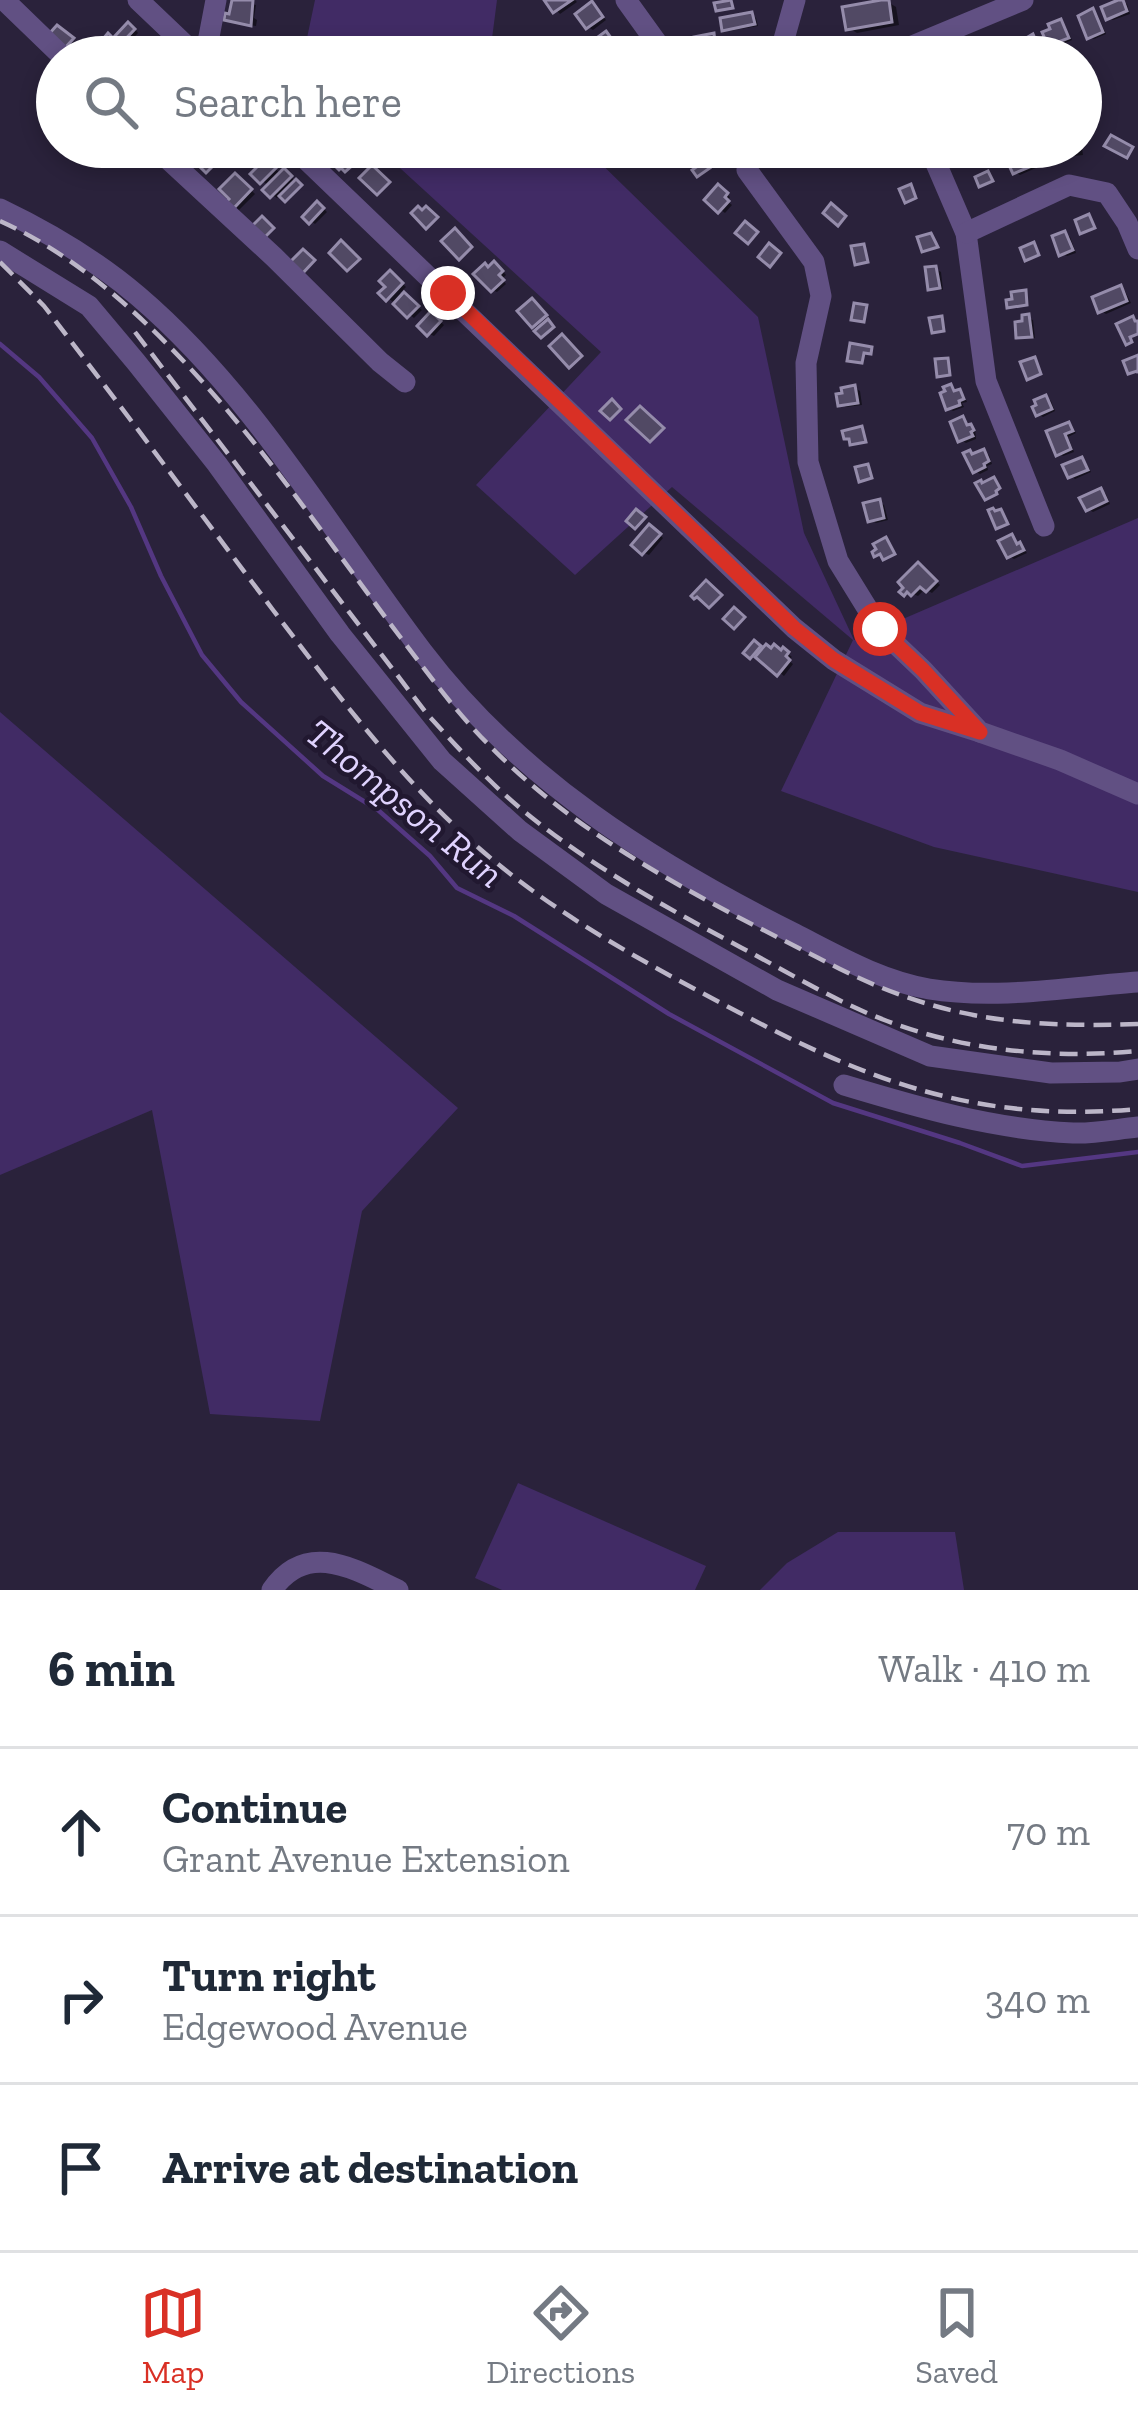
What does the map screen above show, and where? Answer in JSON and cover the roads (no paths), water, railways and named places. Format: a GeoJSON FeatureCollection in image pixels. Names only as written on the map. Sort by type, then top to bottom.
{"type":"FeatureCollection","features":[{"type":"Feature","properties":{"kind":"street"},"geometry":{"type":"LineString","coordinates":[[4,0],[41,36]]}},
{"type":"Feature","properties":{"kind":"street"},"geometry":{"type":"LineString","coordinates":[[138,0],[177,36]]}},
{"type":"Feature","properties":{"kind":"street"},"geometry":{"type":"LineString","coordinates":[[209,36],[216,0]]}},
{"type":"Feature","properties":{"kind":"street"},"geometry":{"type":"LineString","coordinates":[[626,0],[652,36]]}},
{"type":"Feature","properties":{"kind":"street"},"geometry":{"type":"LineString","coordinates":[[785,36],[795,0]]}},
{"type":"Feature","properties":{"kind":"street"},"geometry":{"type":"LineString","coordinates":[[937,36],[1023,0]]}},
{"type":"Feature","properties":{"kind":"street"},"geometry":{"type":"LineString","coordinates":[[178,168],[405,382]]}},
{"type":"Feature","properties":{"kind":"street"},"geometry":{"type":"LineString","coordinates":[[315,168],[794,628],[834,660],[920,713],[1060,760],[1138,794]]}},
{"type":"Feature","properties":{"kind":"street"},"geometry":{"type":"LineString","coordinates":[[938,168],[966,233],[986,381],[1044,526]]}},
{"type":"Feature","properties":{"kind":"street"},"geometry":{"type":"LineString","coordinates":[[748,170],[814,262],[821,296],[806,363],[808,462],[838,561],[880,629],[980,732]]}},
{"type":"Feature","properties":{"kind":"street"},"geometry":{"type":"LineString","coordinates":[[966,233],[1069,185],[1107,193],[1138,249]]}},
{"type":"Feature","properties":{"kind":"street"},"geometry":{"type":"LineString","coordinates":[[0,208],[116,279],[170,326],[266,434],[398,619],[473,712],[499,740],[628,841],[718,896],[852,963],[916,986],[974,994],[1138,982]]}},
{"type":"Feature","properties":{"kind":"street"},"geometry":{"type":"LineString","coordinates":[[0,251],[88,307],[136,362],[340,634],[442,761],[520,831],[606,894],[777,990],[930,1056],[1051,1072],[1138,1069]]}},
{"type":"Feature","properties":{"kind":"street"},"geometry":{"type":"LineString","coordinates":[[844,1085],[934,1113],[998,1126],[1077,1133],[1138,1127]]}},
{"type":"Feature","properties":{"kind":"street"},"geometry":{"type":"LineString","coordinates":[[272,1590],[292,1570],[328,1562],[346,1565],[398,1590]]}},
{"type":"Feature","properties":{"kind":"waterway","name":"Thompson Run"},"geometry":{"type":"LineString","coordinates":[[0,344],[39,377],[92,438],[202,655],[241,702],[323,776],[378,810],[430,856],[457,888],[514,916],[669,1014],[833,1103],[1022,1166],[1138,1152]]}},
{"type":"Feature","properties":{"kind":"railway"},"geometry":{"type":"LineString","coordinates":[[0,221],[60,254],[171,348],[271,464],[465,719],[567,813],[700,897],[840,969],[914,1000],[1021,1022],[1138,1024]]}},
{"type":"Feature","properties":{"kind":"railway"},"geometry":{"type":"LineString","coordinates":[[0,262],[44,306],[370,735],[451,822],[510,874],[672,977],[789,1038],[884,1078],[931,1093],[1029,1110],[1138,1109]]}},
{"type":"Feature","properties":{"kind":"railway"},"geometry":{"type":"LineString","coordinates":[[135,332],[427,714],[503,793],[556,836],[686,918],[887,1021],[948,1039],[1011,1050],[1138,1051]]}}]}
